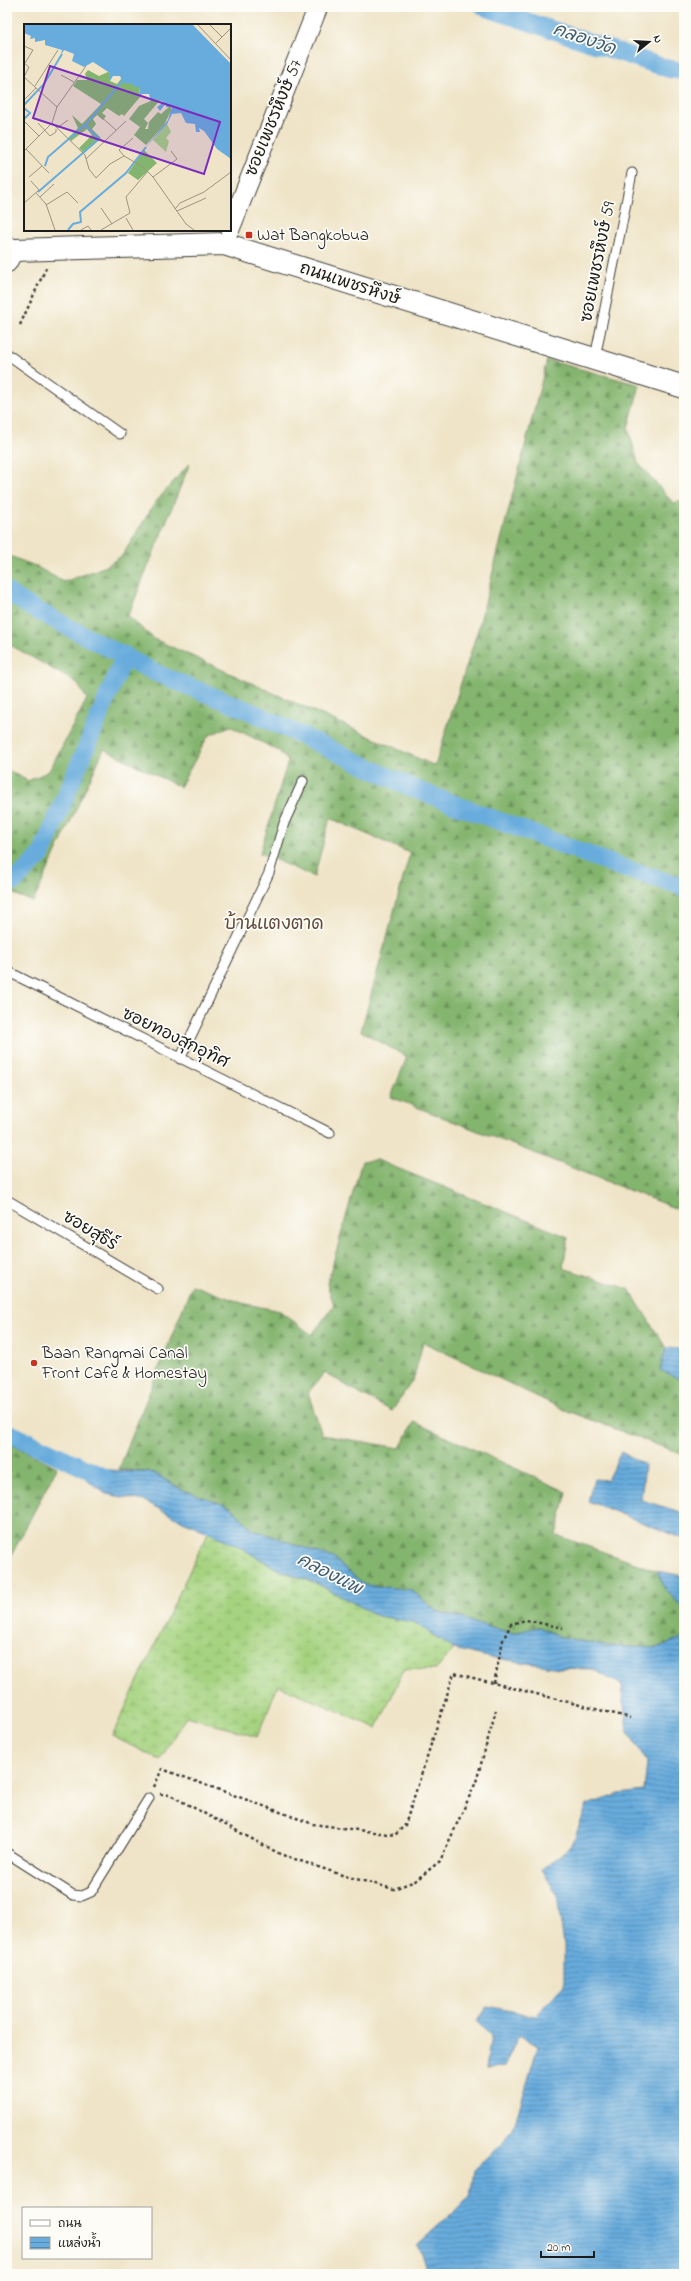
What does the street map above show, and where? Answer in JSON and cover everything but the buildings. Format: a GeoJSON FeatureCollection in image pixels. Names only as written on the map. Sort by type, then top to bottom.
{"type":"FeatureCollection","features":[{"type":"Feature","properties":{"kind":"main road","name":"ถนนเพชรหึงษ์"},"geometry":{"type":"LineString","coordinates":[[9,254],[228,234],[434,311],[595,358],[684,387]]}},
{"type":"Feature","properties":{"kind":"street","name":"ซอยเพชรหึงษ์ 57"},"geometry":{"type":"LineString","coordinates":[[231,226],[318,7]]}},
{"type":"Feature","properties":{"kind":"lane","name":"ซอยเพชรหึงษ์ 59"},"geometry":{"type":"LineString","coordinates":[[595,358],[632,173]]}},
{"type":"Feature","properties":{"kind":"lane"},"geometry":{"type":"LineString","coordinates":[[7,354],[120,434]]}},
{"type":"Feature","properties":{"kind":"lane"},"geometry":{"type":"LineString","coordinates":[[180,1059],[269,873],[284,823],[303,781]]}},
{"type":"Feature","properties":{"kind":"lane","name":"ซอยทองสุกอุทิศ"},"geometry":{"type":"LineString","coordinates":[[7,972],[330,1133]]}},
{"type":"Feature","properties":{"kind":"lane","name":"ซอยสุธีร์"},"geometry":{"type":"LineString","coordinates":[[7,1200],[158,1289]]}},
{"type":"Feature","properties":{"kind":"lane"},"geometry":{"type":"LineString","coordinates":[[7,1852],[73,1895],[82,1896],[91,1892],[149,1798]]}},
{"type":"Feature","properties":{"kind":"path"},"geometry":{"type":"LineString","coordinates":[[20,325],[55,249]]}},
{"type":"Feature","properties":{"kind":"path"},"geometry":{"type":"LineString","coordinates":[[494,1683],[503,1640],[512,1624],[526,1620],[563,1628]]}},
{"type":"Feature","properties":{"kind":"path"},"geometry":{"type":"LineString","coordinates":[[149,1798],[162,1769],[313,1824],[395,1835],[405,1825],[454,1673],[631,1718]]}},
{"type":"Feature","properties":{"kind":"path"},"geometry":{"type":"LineString","coordinates":[[149,1798],[159,1793],[170,1795],[280,1854],[344,1876],[394,1889],[415,1881],[440,1861],[476,1782],[496,1710]]}},
{"type":"Feature","properties":{"kind":"green space"},"geometry":{"type":"Polygon","coordinates":[[[547,360],[640,385],[628,428],[638,463],[673,503],[684,501],[682,1211],[391,1097],[407,1057],[361,1031],[410,853],[330,818],[314,877],[260,853],[288,761],[279,751],[230,726],[208,736],[180,787],[104,749],[33,902],[7,891],[7,770],[28,781],[49,771],[87,699],[77,683],[7,643],[7,555],[35,566],[64,582],[104,567],[122,556],[155,503],[190,463],[128,616],[154,639],[435,766],[479,626],[547,360]]]}},
{"type":"Feature","properties":{"kind":"green space"},"geometry":{"type":"Polygon","coordinates":[[[377,1160],[568,1237],[563,1268],[629,1289],[666,1348],[660,1370],[684,1381],[684,1455],[565,1410],[423,1342],[414,1378],[392,1411],[360,1394],[325,1372],[308,1393],[322,1435],[400,1448],[414,1422],[567,1492],[556,1535],[657,1571],[665,1589],[684,1609],[684,1637],[656,1648],[607,1646],[561,1637],[539,1627],[512,1633],[436,1611],[412,1590],[365,1585],[333,1558],[252,1529],[231,1507],[181,1489],[154,1473],[119,1469],[192,1285],[242,1303],[280,1311],[312,1335],[334,1305],[327,1284],[362,1161],[377,1160]]]}},
{"type":"Feature","properties":{"kind":"green space"},"geometry":{"type":"Polygon","coordinates":[[[7,1442],[57,1467],[7,1564],[7,1442]]]}},
{"type":"Feature","properties":{"kind":"green space"},"geometry":{"type":"Polygon","coordinates":[[[208,1532],[235,1544],[277,1569],[318,1584],[378,1616],[414,1622],[454,1649],[436,1670],[404,1669],[377,1728],[278,1685],[257,1737],[186,1716],[160,1760],[112,1736],[208,1532]]]}},
{"type":"Feature","properties":{"kind":"water"},"geometry":{"type":"Polygon","coordinates":[[[666,1348],[684,1349],[684,1381],[660,1370],[666,1348]]]}},
{"type":"Feature","properties":{"kind":"water"},"geometry":{"type":"Polygon","coordinates":[[[621,1452],[645,1465],[641,1500],[684,1513],[684,1539],[588,1501],[594,1479],[607,1480],[621,1452]]]}},
{"type":"Feature","properties":{"kind":"water"},"geometry":{"type":"Polygon","coordinates":[[[83,1468],[154,1473],[181,1489],[231,1507],[252,1529],[333,1558],[365,1585],[412,1590],[436,1611],[512,1633],[539,1627],[561,1637],[607,1646],[656,1648],[684,1637],[684,2274],[422,2274],[426,2267],[417,2245],[470,2197],[474,2170],[501,2145],[515,2123],[538,2046],[519,2035],[504,2067],[486,2068],[491,2036],[477,2022],[487,2006],[536,2016],[564,1986],[564,1945],[557,1894],[542,1870],[572,1845],[587,1805],[619,1794],[644,1791],[647,1762],[627,1730],[622,1685],[592,1669],[559,1668],[483,1656],[454,1649],[414,1622],[378,1616],[318,1584],[277,1569],[235,1544],[174,1517],[145,1501],[106,1494],[87,1480],[83,1468]]]}},
{"type":"Feature","properties":{"kind":"water"},"geometry":{"type":"Polygon","coordinates":[[[657,1571],[684,1576],[684,1609],[665,1589],[657,1571]]]}},
{"type":"Feature","properties":{"kind":"waterway","name":"คลองวัด"},"geometry":{"type":"LineString","coordinates":[[484,7],[669,69],[684,71]]}},
{"type":"Feature","properties":{"kind":"waterway"},"geometry":{"type":"LineString","coordinates":[[7,592],[32,608],[156,673],[252,712],[412,788],[623,868],[684,887]]}},
{"type":"Feature","properties":{"kind":"waterway"},"geometry":{"type":"LineString","coordinates":[[7,878],[14,882],[41,855],[125,655]]}},
{"type":"Feature","properties":{"kind":"waterway","name":"คลองแพ"},"geometry":{"type":"LineString","coordinates":[[7,1432],[104,1477]]}},
{"type":"Feature","properties":{"kind":"place","name":"Wat Bangkobua"},"geometry":{"type":"Point","coordinates":[249,235]}},
{"type":"Feature","properties":{"kind":"place","name":"Baan Rangmai Canal Front Cafe & Homestay"},"geometry":{"type":"Point","coordinates":[34,1363]}},
{"type":"Feature","properties":{"kind":"district","name":"บ้านแตงตาด"},"geometry":{"type":"Point","coordinates":[274,925]}}]}
